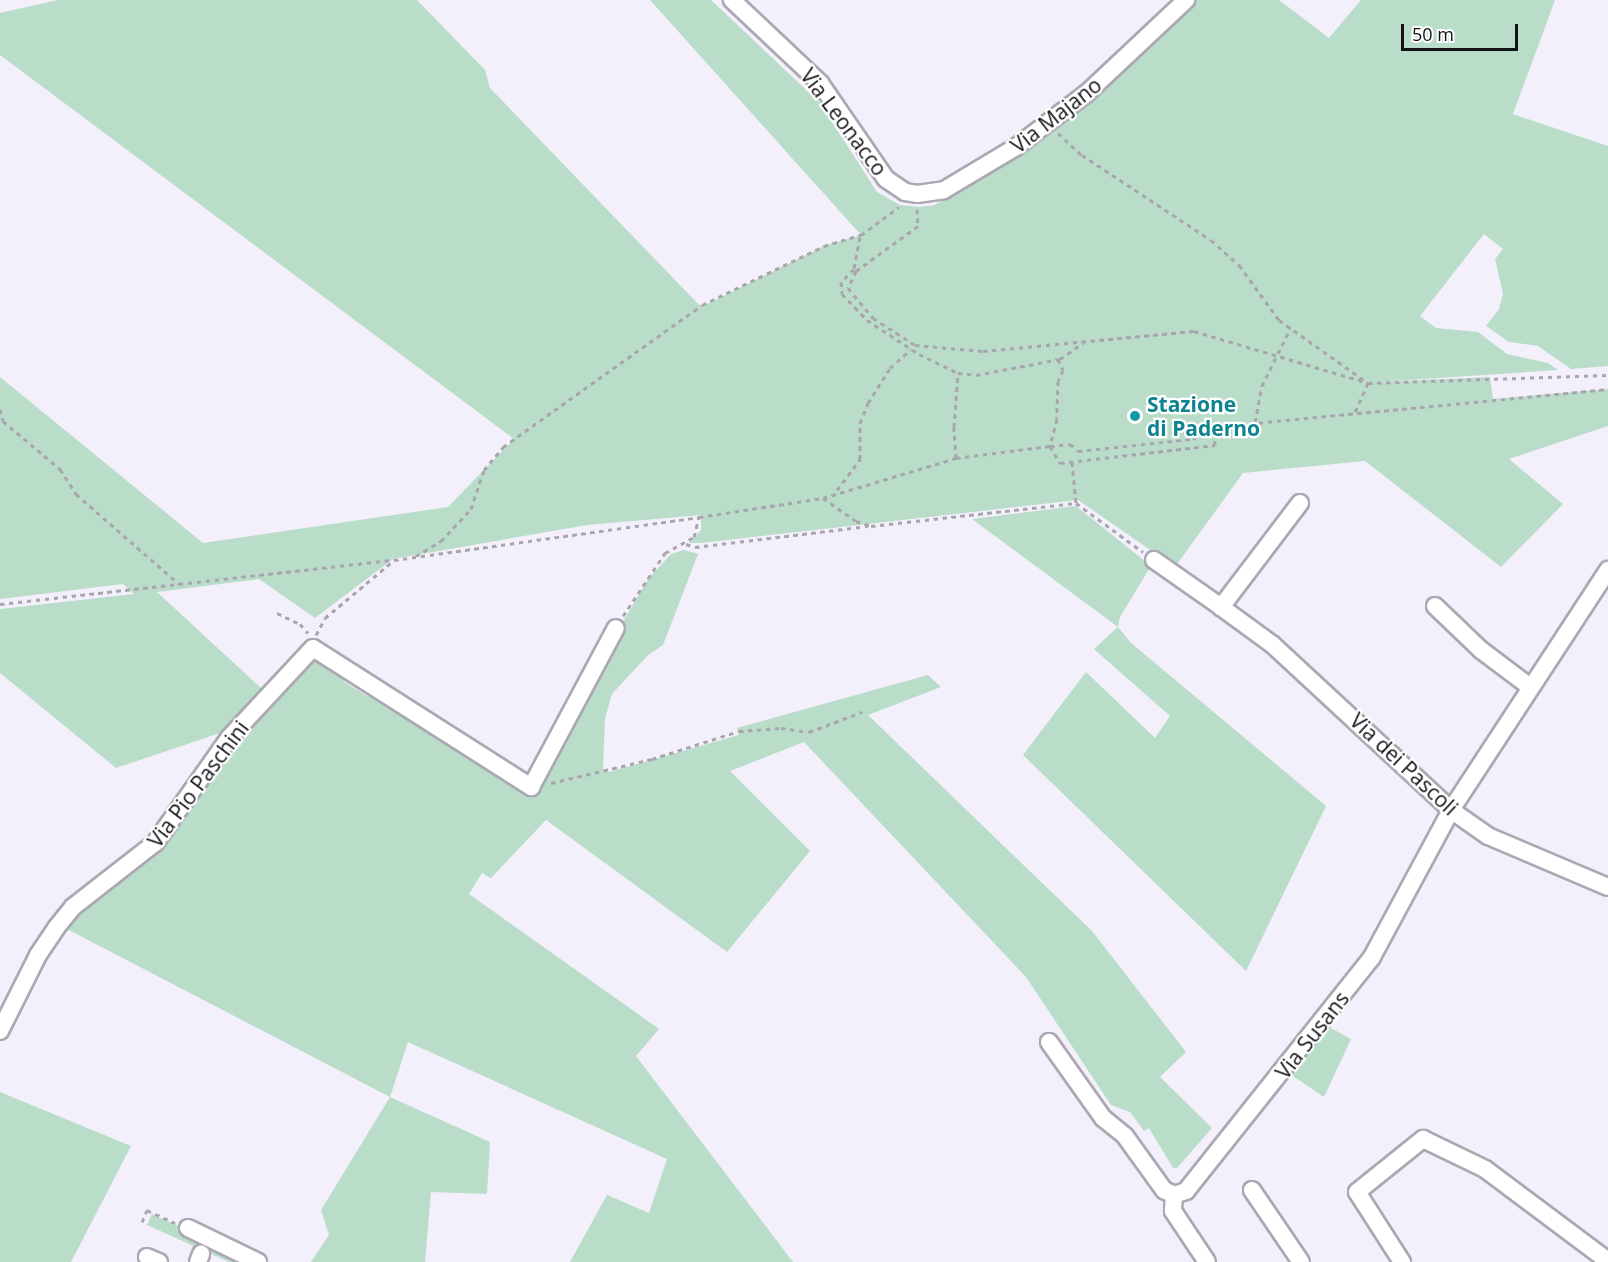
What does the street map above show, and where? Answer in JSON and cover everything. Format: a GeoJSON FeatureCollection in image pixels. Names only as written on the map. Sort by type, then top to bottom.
{"type":"FeatureCollection","features":[{"type":"Feature","properties":{"kind":"street","name":"Via Leonacco"},"geometry":{"type":"LineString","coordinates":[[732,0],[820,83],[875,166],[903,199]]}},
{"type":"Feature","properties":{"kind":"street","name":"Via Majano"},"geometry":{"type":"LineString","coordinates":[[903,199],[929,194],[968,178],[1051,122],[1186,0]]}},
{"type":"Feature","properties":{"kind":"street"},"geometry":{"type":"LineString","coordinates":[[1221,607],[1300,503]]}},
{"type":"Feature","properties":{"kind":"street","name":"Via dei Pascoli"},"geometry":{"type":"LineString","coordinates":[[1155,560],[1273,645],[1450,810],[1488,836],[1608,887]]}},
{"type":"Feature","properties":{"kind":"street","name":"Via Susans"},"geometry":{"type":"LineString","coordinates":[[1173,1195],[1186,1191],[1372,957],[1450,810],[1529,686],[1608,570]]}},
{"type":"Feature","properties":{"kind":"street"},"geometry":{"type":"LineString","coordinates":[[1435,606],[1482,650],[1529,686]]}},
{"type":"Feature","properties":{"kind":"street"},"geometry":{"type":"LineString","coordinates":[[313,648],[531,787],[616,628]]}},
{"type":"Feature","properties":{"kind":"street","name":"Via Pio Paschini"},"geometry":{"type":"LineString","coordinates":[[0,1031],[38,955],[73,907],[155,843],[229,738],[313,648]]}},
{"type":"Feature","properties":{"kind":"street"},"geometry":{"type":"LineString","coordinates":[[1049,1042],[1103,1118],[1125,1136],[1164,1190],[1173,1195],[1173,1211],[1207,1262]]}},
{"type":"Feature","properties":{"kind":"street"},"geometry":{"type":"LineString","coordinates":[[1402,1262],[1356,1192],[1423,1138],[1485,1169],[1608,1261]]}},
{"type":"Feature","properties":{"kind":"street"},"geometry":{"type":"LineString","coordinates":[[1252,1190],[1301,1262]]}},
{"type":"Feature","properties":{"kind":"street"},"geometry":{"type":"LineString","coordinates":[[188,1228],[258,1262]]}},
{"type":"Feature","properties":{"kind":"path"},"geometry":{"type":"LineString","coordinates":[[1051,122],[1060,137],[1082,155],[1211,240],[1239,265],[1279,320],[1368,383]]}},
{"type":"Feature","properties":{"kind":"path"},"geometry":{"type":"LineString","coordinates":[[415,557],[441,541],[471,509],[484,470],[503,447],[702,305],[824,246],[861,236],[903,199]]}},
{"type":"Feature","properties":{"kind":"path"},"geometry":{"type":"LineString","coordinates":[[867,320],[848,288],[856,271],[914,230],[920,217]]}},
{"type":"Feature","properties":{"kind":"path"},"geometry":{"type":"LineString","coordinates":[[861,236],[854,269],[840,282],[840,288],[867,320],[911,349],[958,373],[991,373],[1013,365],[1059,359],[1085,342]]}},
{"type":"Feature","properties":{"kind":"path"},"geometry":{"type":"LineString","coordinates":[[854,299],[889,330],[925,347],[983,351],[1194,331],[1368,383],[1608,375]]}},
{"type":"Feature","properties":{"kind":"path"},"geometry":{"type":"LineString","coordinates":[[1255,422],[1262,386],[1278,357],[1290,328]]}},
{"type":"Feature","properties":{"kind":"path"},"geometry":{"type":"LineString","coordinates":[[837,491],[860,459],[860,423],[868,403],[890,368],[911,349]]}},
{"type":"Feature","properties":{"kind":"path"},"geometry":{"type":"LineString","coordinates":[[1059,359],[1063,370],[1058,381],[1057,419],[1050,446],[1060,463],[1215,445],[1214,427]]}},
{"type":"Feature","properties":{"kind":"path"},"geometry":{"type":"LineString","coordinates":[[956,458],[954,427],[958,373]]}},
{"type":"Feature","properties":{"kind":"path"},"geometry":{"type":"LineString","coordinates":[[1356,412],[1368,383]]}},
{"type":"Feature","properties":{"kind":"path"},"geometry":{"type":"LineString","coordinates":[[0,604],[394,560],[699,517],[823,498],[837,491],[956,458],[1070,444],[1078,451],[1193,439],[1214,427],[1255,422],[1608,389]]}},
{"type":"Feature","properties":{"kind":"path"},"geometry":{"type":"LineString","coordinates":[[0,409],[3,421],[60,469],[76,494],[179,584]]}},
{"type":"Feature","properties":{"kind":"path"},"geometry":{"type":"LineString","coordinates":[[1072,462],[1076,503]]}},
{"type":"Feature","properties":{"kind":"path"},"geometry":{"type":"LineString","coordinates":[[823,498],[856,521],[871,525]]}},
{"type":"Feature","properties":{"kind":"path"},"geometry":{"type":"LineString","coordinates":[[686,544],[695,547],[1076,503],[1155,560]]}},
{"type":"Feature","properties":{"kind":"path"},"geometry":{"type":"LineString","coordinates":[[616,628],[665,553],[686,544],[699,530],[699,517]]}},
{"type":"Feature","properties":{"kind":"path"},"geometry":{"type":"LineString","coordinates":[[313,648],[325,618],[394,560]]}},
{"type":"Feature","properties":{"kind":"path"},"geometry":{"type":"LineString","coordinates":[[277,613],[300,624],[309,634],[313,648]]}},
{"type":"Feature","properties":{"kind":"path"},"geometry":{"type":"LineString","coordinates":[[531,787],[652,759],[739,731],[781,728],[809,732],[862,712]]}},
{"type":"Feature","properties":{"kind":"path"},"geometry":{"type":"LineString","coordinates":[[142,1222],[147,1210],[188,1228]]}},
{"type":"Feature","properties":{"kind":"green space"},"geometry":{"type":"Polygon","coordinates":[[[58,0],[417,0],[485,70],[490,88],[701,307],[824,246],[861,235],[650,0],[711,0],[819,102],[877,192],[900,205],[919,207],[935,205],[972,180],[1186,0],[1279,0],[1329,38],[1361,0],[1555,0],[1513,114],[1608,146],[1608,366],[1571,369],[1538,346],[1509,342],[1486,326],[1499,309],[1503,294],[1495,259],[1503,249],[1484,234],[1420,316],[1436,328],[1478,332],[1507,354],[1548,363],[1558,370],[1378,382],[1490,377],[1493,399],[1608,389],[1608,426],[1509,459],[1563,504],[1501,567],[1365,461],[1243,473],[1175,567],[1078,500],[701,543],[689,543],[701,530],[701,515],[587,525],[393,559],[315,618],[259,579],[157,592],[263,690],[220,733],[116,768],[0,673],[0,609],[134,594],[123,584],[0,599],[0,377],[203,543],[448,507],[514,439],[0,55],[0,13],[58,0]]]}},
{"type":"Feature","properties":{"kind":"green space"},"geometry":{"type":"Polygon","coordinates":[[[1076,506],[1151,566],[1120,617],[1118,627],[972,519],[1076,506]]]}},
{"type":"Feature","properties":{"kind":"green space"},"geometry":{"type":"Polygon","coordinates":[[[684,550],[698,554],[663,645],[648,655],[612,694],[605,718],[603,769],[609,772],[739,735],[737,728],[928,675],[941,687],[868,715],[1092,931],[1186,1052],[1160,1077],[1212,1128],[1177,1168],[1173,1168],[1149,1128],[1144,1131],[1130,1112],[1111,1105],[1026,977],[804,742],[730,771],[810,851],[727,952],[546,820],[491,878],[482,873],[469,894],[659,1029],[636,1056],[793,1262],[570,1262],[607,1195],[649,1213],[667,1159],[408,1042],[390,1097],[63,927],[78,909],[122,877],[234,741],[303,666],[316,661],[343,672],[343,681],[367,696],[381,698],[525,790],[648,579],[671,554],[684,550]]]}},
{"type":"Feature","properties":{"kind":"green space"},"geometry":{"type":"Polygon","coordinates":[[[1118,627],[1131,643],[1326,806],[1246,971],[1023,755],[1086,672],[1155,738],[1170,716],[1094,649],[1118,627]]]}},
{"type":"Feature","properties":{"kind":"green space"},"geometry":{"type":"Polygon","coordinates":[[[1329,1027],[1351,1039],[1324,1097],[1290,1074],[1329,1027]]]}},
{"type":"Feature","properties":{"kind":"green space"},"geometry":{"type":"Polygon","coordinates":[[[0,1092],[131,1146],[71,1262],[0,1262],[0,1092]]]}},
{"type":"Feature","properties":{"kind":"green space"},"geometry":{"type":"Polygon","coordinates":[[[390,1097],[490,1142],[487,1194],[431,1192],[425,1262],[311,1262],[329,1235],[321,1210],[390,1097]]]}},
{"type":"Feature","properties":{"kind":"green space"},"geometry":{"type":"Polygon","coordinates":[[[152,1214],[246,1262],[229,1262],[147,1225],[152,1214]]]}},
{"type":"Feature","properties":{"kind":"place","name":"Stazione di Paderno"},"geometry":{"type":"Point","coordinates":[1135,416]}}]}
